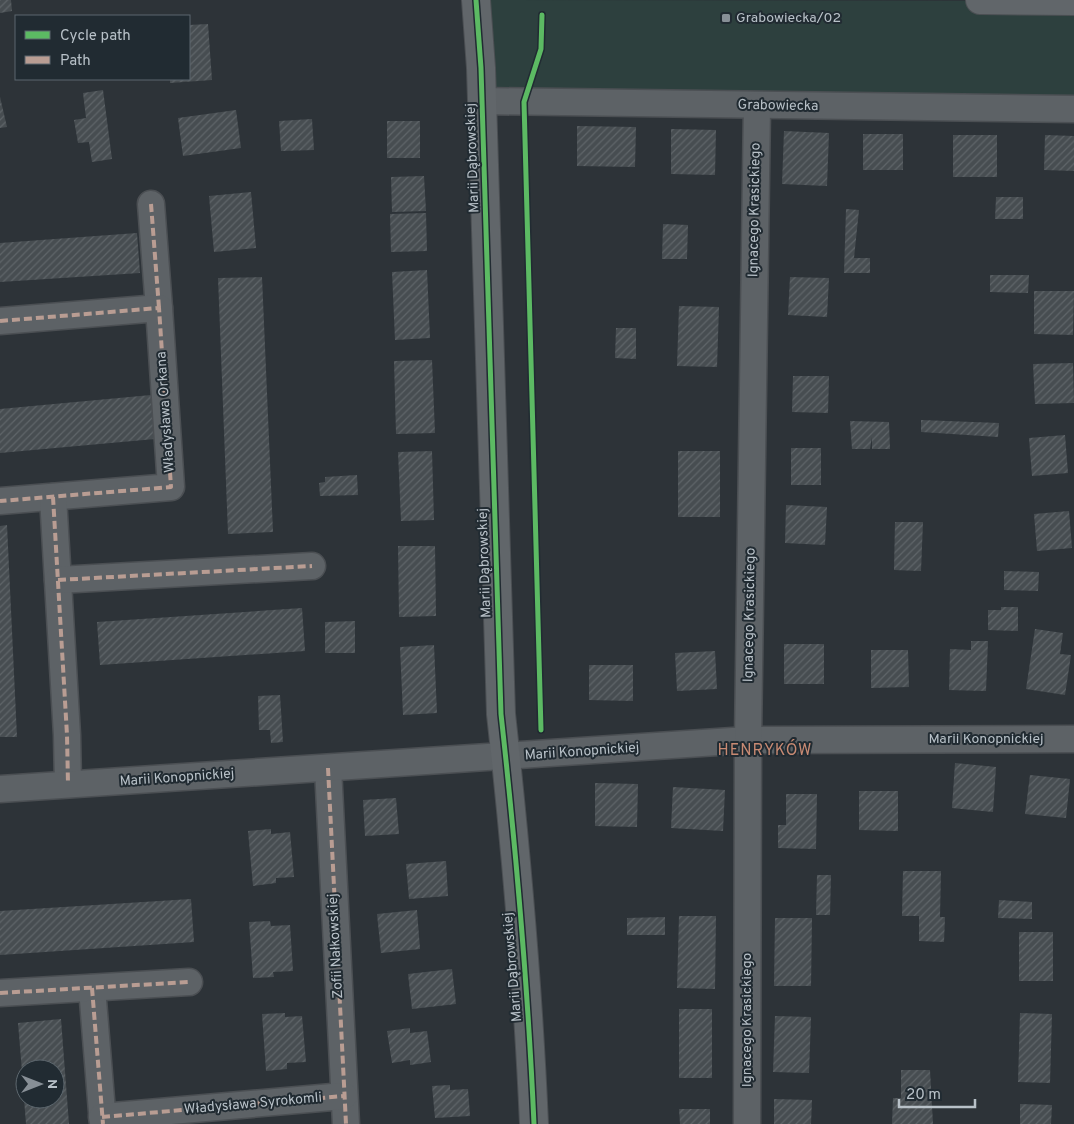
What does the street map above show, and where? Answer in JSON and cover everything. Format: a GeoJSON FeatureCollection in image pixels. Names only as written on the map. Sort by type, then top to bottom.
{"type":"FeatureCollection","features":[{"type":"Feature","properties":{"kind":"street","name":"Marii Dąbrowskiej"},"geometry":{"type":"LineString","coordinates":[[476,0],[482,101],[501,714],[507,757],[531,1043],[534,1124]]}},
{"type":"Feature","properties":{"kind":"street"},"geometry":{"type":"LineString","coordinates":[[980,0],[1074,2]]}},
{"type":"Feature","properties":{"kind":"street","name":"Grabowiecka"},"geometry":{"type":"LineString","coordinates":[[482,101],[757,106],[1074,108]]}},
{"type":"Feature","properties":{"kind":"street","name":"Ignacego Krasickiego"},"geometry":{"type":"LineString","coordinates":[[747,1124],[748,740],[757,106]]}},
{"type":"Feature","properties":{"kind":"street","name":"Władysława Orkana"},"geometry":{"type":"LineString","coordinates":[[0,501],[171,487],[151,204]]}},
{"type":"Feature","properties":{"kind":"street"},"geometry":{"type":"LineString","coordinates":[[0,321],[158,308]]}},
{"type":"Feature","properties":{"kind":"street"},"geometry":{"type":"LineString","coordinates":[[53,498],[68,736],[68,784]]}},
{"type":"Feature","properties":{"kind":"street"},"geometry":{"type":"LineString","coordinates":[[58,580],[312,566]]}},
{"type":"Feature","properties":{"kind":"street","name":"Marii Konopnickiej"},"geometry":{"type":"LineString","coordinates":[[0,789],[748,740],[1074,739]]}},
{"type":"Feature","properties":{"kind":"street","name":"Zofii Nałkowskiej"},"geometry":{"type":"LineString","coordinates":[[328,768],[346,1124]]}},
{"type":"Feature","properties":{"kind":"street"},"geometry":{"type":"LineString","coordinates":[[0,993],[189,982]]}},
{"type":"Feature","properties":{"kind":"street","name":"Władysława Syrokomli"},"geometry":{"type":"LineString","coordinates":[[92,988],[103,1120],[344,1096]]}},
{"type":"Feature","properties":{"kind":"green space"},"geometry":{"type":"Polygon","coordinates":[[[476,0],[1074,1],[1074,109],[482,101],[476,0]]]}},
{"type":"Feature","properties":{"kind":"building"},"geometry":{"type":"Polygon","coordinates":[[[0,0],[11,0],[12,11],[0,13],[0,0]]]}},
{"type":"Feature","properties":{"kind":"building"},"geometry":{"type":"Polygon","coordinates":[[[208,24],[212,80],[170,83],[170,80],[190,80],[190,25],[208,24]]]}},
{"type":"Feature","properties":{"kind":"building"},"geometry":{"type":"Polygon","coordinates":[[[103,90],[112,159],[92,162],[89,142],[78,143],[74,120],[86,118],[83,93],[103,90]]]}},
{"type":"Feature","properties":{"kind":"building"},"geometry":{"type":"Polygon","coordinates":[[[0,97],[7,127],[0,128],[0,97]]]}},
{"type":"Feature","properties":{"kind":"building"},"geometry":{"type":"Polygon","coordinates":[[[236,110],[241,148],[183,156],[178,118],[236,110]]]}},
{"type":"Feature","properties":{"kind":"building"},"geometry":{"type":"Polygon","coordinates":[[[312,119],[314,150],[281,151],[279,121],[312,119]]]}},
{"type":"Feature","properties":{"kind":"building"},"geometry":{"type":"Polygon","coordinates":[[[387,121],[420,121],[420,158],[387,158],[387,121]]]}},
{"type":"Feature","properties":{"kind":"building"},"geometry":{"type":"Polygon","coordinates":[[[577,126],[636,127],[635,167],[577,166],[577,126]]]}},
{"type":"Feature","properties":{"kind":"building"},"geometry":{"type":"Polygon","coordinates":[[[671,129],[716,130],[715,175],[671,174],[671,129]]]}},
{"type":"Feature","properties":{"kind":"building"},"geometry":{"type":"Polygon","coordinates":[[[784,131],[829,133],[827,186],[782,184],[784,131]]]}},
{"type":"Feature","properties":{"kind":"building"},"geometry":{"type":"Polygon","coordinates":[[[863,134],[903,134],[903,170],[863,170],[863,134]]]}},
{"type":"Feature","properties":{"kind":"building"},"geometry":{"type":"Polygon","coordinates":[[[953,135],[997,135],[997,177],[953,177],[953,135]]]}},
{"type":"Feature","properties":{"kind":"building"},"geometry":{"type":"Polygon","coordinates":[[[1045,135],[1074,136],[1074,171],[1044,170],[1045,135]]]}},
{"type":"Feature","properties":{"kind":"building"},"geometry":{"type":"Polygon","coordinates":[[[424,176],[426,211],[392,212],[391,177],[424,176]]]}},
{"type":"Feature","properties":{"kind":"building"},"geometry":{"type":"Polygon","coordinates":[[[251,192],[256,248],[214,252],[209,196],[251,192]]]}},
{"type":"Feature","properties":{"kind":"building"},"geometry":{"type":"Polygon","coordinates":[[[996,197],[1023,197],[1023,219],[995,219],[996,197]]]}},
{"type":"Feature","properties":{"kind":"building"},"geometry":{"type":"Polygon","coordinates":[[[846,209],[859,210],[854,258],[870,258],[870,273],[844,273],[846,209]]]}},
{"type":"Feature","properties":{"kind":"building"},"geometry":{"type":"Polygon","coordinates":[[[426,213],[427,251],[391,252],[390,214],[426,213]]]}},
{"type":"Feature","properties":{"kind":"building"},"geometry":{"type":"Polygon","coordinates":[[[663,224],[688,225],[687,259],[662,259],[663,224]]]}},
{"type":"Feature","properties":{"kind":"building"},"geometry":{"type":"Polygon","coordinates":[[[137,233],[140,273],[0,282],[0,243],[137,233]]]}},
{"type":"Feature","properties":{"kind":"building"},"geometry":{"type":"Polygon","coordinates":[[[427,270],[430,338],[395,340],[392,272],[427,270]]]}},
{"type":"Feature","properties":{"kind":"building"},"geometry":{"type":"Polygon","coordinates":[[[990,275],[1029,275],[1028,293],[990,292],[990,275]]]}},
{"type":"Feature","properties":{"kind":"building"},"geometry":{"type":"Polygon","coordinates":[[[262,277],[273,532],[228,534],[218,278],[262,277]]]}},
{"type":"Feature","properties":{"kind":"building"},"geometry":{"type":"Polygon","coordinates":[[[790,277],[829,278],[827,317],[788,315],[790,277]]]}},
{"type":"Feature","properties":{"kind":"building"},"geometry":{"type":"Polygon","coordinates":[[[1034,291],[1074,291],[1073,335],[1034,334],[1034,291]]]}},
{"type":"Feature","properties":{"kind":"building"},"geometry":{"type":"Polygon","coordinates":[[[679,306],[719,307],[717,367],[677,366],[679,306]]]}},
{"type":"Feature","properties":{"kind":"building"},"geometry":{"type":"Polygon","coordinates":[[[616,328],[636,328],[636,359],[615,358],[616,328]]]}},
{"type":"Feature","properties":{"kind":"building"},"geometry":{"type":"Polygon","coordinates":[[[432,360],[435,433],[396,434],[394,361],[432,360]]]}},
{"type":"Feature","properties":{"kind":"building"},"geometry":{"type":"Polygon","coordinates":[[[1073,363],[1074,403],[1035,404],[1033,364],[1073,363]]]}},
{"type":"Feature","properties":{"kind":"building"},"geometry":{"type":"Polygon","coordinates":[[[793,376],[829,376],[828,413],[792,412],[793,376]]]}},
{"type":"Feature","properties":{"kind":"building"},"geometry":{"type":"Polygon","coordinates":[[[151,395],[155,439],[0,453],[0,409],[151,395]]]}},
{"type":"Feature","properties":{"kind":"building"},"geometry":{"type":"Polygon","coordinates":[[[921,420],[999,423],[998,437],[921,432],[921,420]]]}},
{"type":"Feature","properties":{"kind":"building"},"geometry":{"type":"Polygon","coordinates":[[[850,421],[889,422],[890,449],[872,449],[872,437],[870,449],[852,449],[850,421]]]}},
{"type":"Feature","properties":{"kind":"building"},"geometry":{"type":"Polygon","coordinates":[[[1065,435],[1068,473],[1032,476],[1029,438],[1065,435]]]}},
{"type":"Feature","properties":{"kind":"building"},"geometry":{"type":"Polygon","coordinates":[[[791,448],[821,448],[821,485],[791,485],[791,448]]]}},
{"type":"Feature","properties":{"kind":"building"},"geometry":{"type":"Polygon","coordinates":[[[432,451],[434,520],[401,521],[398,452],[432,451]]]}},
{"type":"Feature","properties":{"kind":"building"},"geometry":{"type":"Polygon","coordinates":[[[678,451],[720,451],[720,517],[678,517],[678,451]]]}},
{"type":"Feature","properties":{"kind":"building"},"geometry":{"type":"Polygon","coordinates":[[[357,475],[358,495],[320,496],[319,483],[325,482],[325,477],[357,475]]]}},
{"type":"Feature","properties":{"kind":"building"},"geometry":{"type":"Polygon","coordinates":[[[786,505],[827,507],[825,545],[785,543],[786,505]]]}},
{"type":"Feature","properties":{"kind":"building"},"geometry":{"type":"Polygon","coordinates":[[[1069,511],[1072,548],[1037,551],[1034,514],[1069,511]]]}},
{"type":"Feature","properties":{"kind":"building"},"geometry":{"type":"Polygon","coordinates":[[[895,522],[923,522],[921,571],[894,570],[895,522]]]}},
{"type":"Feature","properties":{"kind":"building"},"geometry":{"type":"Polygon","coordinates":[[[7,525],[17,737],[0,737],[0,526],[7,525]]]}},
{"type":"Feature","properties":{"kind":"building"},"geometry":{"type":"Polygon","coordinates":[[[398,546],[435,546],[436,616],[399,617],[398,546]]]}},
{"type":"Feature","properties":{"kind":"building"},"geometry":{"type":"Polygon","coordinates":[[[1004,571],[1039,572],[1038,591],[1004,590],[1004,571]]]}},
{"type":"Feature","properties":{"kind":"building"},"geometry":{"type":"Polygon","coordinates":[[[1001,607],[1018,607],[1018,631],[988,630],[988,610],[1001,610],[1001,607]]]}},
{"type":"Feature","properties":{"kind":"building"},"geometry":{"type":"Polygon","coordinates":[[[302,608],[305,651],[100,665],[97,622],[302,608]]]}},
{"type":"Feature","properties":{"kind":"building"},"geometry":{"type":"Polygon","coordinates":[[[355,621],[355,653],[325,653],[325,622],[355,621]]]}},
{"type":"Feature","properties":{"kind":"building"},"geometry":{"type":"Polygon","coordinates":[[[1035,629],[1063,633],[1060,654],[1071,655],[1065,695],[1026,689],[1035,629]]]}},
{"type":"Feature","properties":{"kind":"building"},"geometry":{"type":"Polygon","coordinates":[[[971,641],[988,641],[986,691],[949,690],[950,649],[971,650],[971,641]]]}},
{"type":"Feature","properties":{"kind":"building"},"geometry":{"type":"Polygon","coordinates":[[[784,644],[824,644],[824,684],[784,684],[784,644]]]}},
{"type":"Feature","properties":{"kind":"building"},"geometry":{"type":"Polygon","coordinates":[[[434,645],[437,713],[403,715],[400,647],[434,645]]]}},
{"type":"Feature","properties":{"kind":"building"},"geometry":{"type":"Polygon","coordinates":[[[871,650],[908,650],[909,687],[871,688],[871,650]]]}},
{"type":"Feature","properties":{"kind":"building"},"geometry":{"type":"Polygon","coordinates":[[[715,651],[717,689],[677,691],[675,653],[715,651]]]}},
{"type":"Feature","properties":{"kind":"building"},"geometry":{"type":"Polygon","coordinates":[[[589,665],[633,665],[633,701],[589,700],[589,665]]]}},
{"type":"Feature","properties":{"kind":"building"},"geometry":{"type":"Polygon","coordinates":[[[280,695],[283,742],[271,743],[270,730],[259,730],[258,696],[280,695]]]}},
{"type":"Feature","properties":{"kind":"building"},"geometry":{"type":"Polygon","coordinates":[[[955,763],[996,767],[993,812],[952,808],[955,763]]]}},
{"type":"Feature","properties":{"kind":"building"},"geometry":{"type":"Polygon","coordinates":[[[1030,775],[1070,779],[1066,818],[1025,814],[1030,775]]]}},
{"type":"Feature","properties":{"kind":"building"},"geometry":{"type":"Polygon","coordinates":[[[595,783],[638,784],[637,827],[595,826],[595,783]]]}},
{"type":"Feature","properties":{"kind":"building"},"geometry":{"type":"Polygon","coordinates":[[[673,787],[725,790],[723,831],[671,828],[673,787]]]}},
{"type":"Feature","properties":{"kind":"building"},"geometry":{"type":"Polygon","coordinates":[[[859,791],[898,791],[898,831],[859,830],[859,791]]]}},
{"type":"Feature","properties":{"kind":"building"},"geometry":{"type":"Polygon","coordinates":[[[786,794],[817,794],[816,849],[778,848],[778,825],[786,825],[786,794]]]}},
{"type":"Feature","properties":{"kind":"building"},"geometry":{"type":"Polygon","coordinates":[[[396,798],[399,834],[365,836],[363,800],[396,798]]]}},
{"type":"Feature","properties":{"kind":"building"},"geometry":{"type":"Polygon","coordinates":[[[271,829],[271,834],[290,832],[294,877],[276,878],[276,883],[253,886],[248,831],[271,829]]]}},
{"type":"Feature","properties":{"kind":"building"},"geometry":{"type":"Polygon","coordinates":[[[446,861],[448,896],[409,899],[406,864],[446,861]]]}},
{"type":"Feature","properties":{"kind":"building"},"geometry":{"type":"Polygon","coordinates":[[[903,871],[941,871],[940,917],[945,917],[944,942],[919,941],[919,916],[902,916],[903,871]]]}},
{"type":"Feature","properties":{"kind":"building"},"geometry":{"type":"Polygon","coordinates":[[[817,875],[831,875],[830,915],[816,915],[817,875]]]}},
{"type":"Feature","properties":{"kind":"building"},"geometry":{"type":"Polygon","coordinates":[[[191,899],[194,942],[0,955],[0,911],[191,899]]]}},
{"type":"Feature","properties":{"kind":"building"},"geometry":{"type":"Polygon","coordinates":[[[999,900],[1032,902],[1032,919],[998,918],[999,900]]]}},
{"type":"Feature","properties":{"kind":"building"},"geometry":{"type":"Polygon","coordinates":[[[417,910],[420,949],[381,953],[377,914],[417,910]]]}},
{"type":"Feature","properties":{"kind":"building"},"geometry":{"type":"Polygon","coordinates":[[[679,916],[716,916],[715,989],[677,988],[679,916]]]}},
{"type":"Feature","properties":{"kind":"building"},"geometry":{"type":"Polygon","coordinates":[[[665,917],[665,935],[627,935],[627,918],[665,917]]]}},
{"type":"Feature","properties":{"kind":"building"},"geometry":{"type":"Polygon","coordinates":[[[775,918],[812,918],[811,986],[774,986],[775,918]]]}},
{"type":"Feature","properties":{"kind":"building"},"geometry":{"type":"Polygon","coordinates":[[[270,921],[271,926],[290,925],[293,971],[273,972],[274,977],[253,978],[249,922],[270,921]]]}},
{"type":"Feature","properties":{"kind":"building"},"geometry":{"type":"Polygon","coordinates":[[[1019,932],[1053,932],[1053,981],[1019,981],[1019,932]]]}},
{"type":"Feature","properties":{"kind":"building"},"geometry":{"type":"Polygon","coordinates":[[[452,969],[456,1004],[412,1009],[408,974],[452,969]]]}},
{"type":"Feature","properties":{"kind":"building"},"geometry":{"type":"Polygon","coordinates":[[[679,1009],[712,1009],[712,1078],[679,1078],[679,1009]]]}},
{"type":"Feature","properties":{"kind":"building"},"geometry":{"type":"Polygon","coordinates":[[[285,1013],[285,1017],[302,1016],[306,1062],[287,1063],[287,1069],[266,1071],[262,1014],[285,1013]]]}},
{"type":"Feature","properties":{"kind":"building"},"geometry":{"type":"Polygon","coordinates":[[[1020,1013],[1052,1014],[1050,1083],[1018,1082],[1020,1013]]]}},
{"type":"Feature","properties":{"kind":"building"},"geometry":{"type":"Polygon","coordinates":[[[775,1016],[811,1017],[809,1073],[773,1072],[775,1016]]]}},
{"type":"Feature","properties":{"kind":"building"},"geometry":{"type":"Polygon","coordinates":[[[61,1019],[64,1059],[21,1059],[18,1023],[61,1019]]]}},
{"type":"Feature","properties":{"kind":"building"},"geometry":{"type":"Polygon","coordinates":[[[410,1028],[410,1033],[427,1031],[431,1062],[410,1065],[410,1060],[392,1063],[387,1031],[410,1028]]]}},
{"type":"Feature","properties":{"kind":"building"},"geometry":{"type":"Polygon","coordinates":[[[901,1070],[930,1070],[933,1124],[892,1124],[893,1098],[901,1098],[901,1070]]]}},
{"type":"Feature","properties":{"kind":"building"},"geometry":{"type":"Polygon","coordinates":[[[65,1072],[69,1124],[26,1124],[25,1109],[65,1109],[65,1072]]]}},
{"type":"Feature","properties":{"kind":"building"},"geometry":{"type":"Polygon","coordinates":[[[450,1085],[450,1090],[468,1089],[470,1116],[435,1118],[432,1086],[450,1085]]]}},
{"type":"Feature","properties":{"kind":"building"},"geometry":{"type":"Polygon","coordinates":[[[774,1099],[812,1100],[811,1124],[774,1124],[774,1099]]]}},
{"type":"Feature","properties":{"kind":"building"},"geometry":{"type":"Polygon","coordinates":[[[1020,1104],[1052,1105],[1051,1124],[1020,1124],[1020,1104]]]}},
{"type":"Feature","properties":{"kind":"building"},"geometry":{"type":"Polygon","coordinates":[[[679,1109],[710,1109],[710,1124],[680,1124],[679,1109]]]}},
{"type":"Feature","properties":{"kind":"marked path"},"geometry":{"type":"LineString","coordinates":[[151,204],[159,308]]}},
{"type":"Feature","properties":{"kind":"marked path"},"geometry":{"type":"LineString","coordinates":[[0,321],[159,308],[171,487],[0,501]]}},
{"type":"Feature","properties":{"kind":"marked path"},"geometry":{"type":"LineString","coordinates":[[53,497],[67,735],[68,784]]}},
{"type":"Feature","properties":{"kind":"marked path"},"geometry":{"type":"LineString","coordinates":[[58,580],[312,566]]}},
{"type":"Feature","properties":{"kind":"marked path"},"geometry":{"type":"LineString","coordinates":[[328,768],[346,1124]]}},
{"type":"Feature","properties":{"kind":"marked path"},"geometry":{"type":"LineString","coordinates":[[0,993],[189,982]]}},
{"type":"Feature","properties":{"kind":"marked path"},"geometry":{"type":"LineString","coordinates":[[92,988],[103,1124]]}},
{"type":"Feature","properties":{"kind":"marked path"},"geometry":{"type":"LineString","coordinates":[[102,1117],[344,1096]]}},
{"type":"Feature","properties":{"kind":"cycle path"},"geometry":{"type":"LineString","coordinates":[[476,0],[481,68],[501,714],[521,919],[534,1124]]}},
{"type":"Feature","properties":{"kind":"cycle path"},"geometry":{"type":"LineString","coordinates":[[541,730],[524,102],[541,49],[542,15]]}},
{"type":"Feature","properties":{"kind":"place","name":"Grabowiecka/02"},"geometry":{"type":"Point","coordinates":[726,18]}},
{"type":"Feature","properties":{"kind":"district","name":"HENRYKÓW"},"geometry":{"type":"Point","coordinates":[765,751]}}]}
